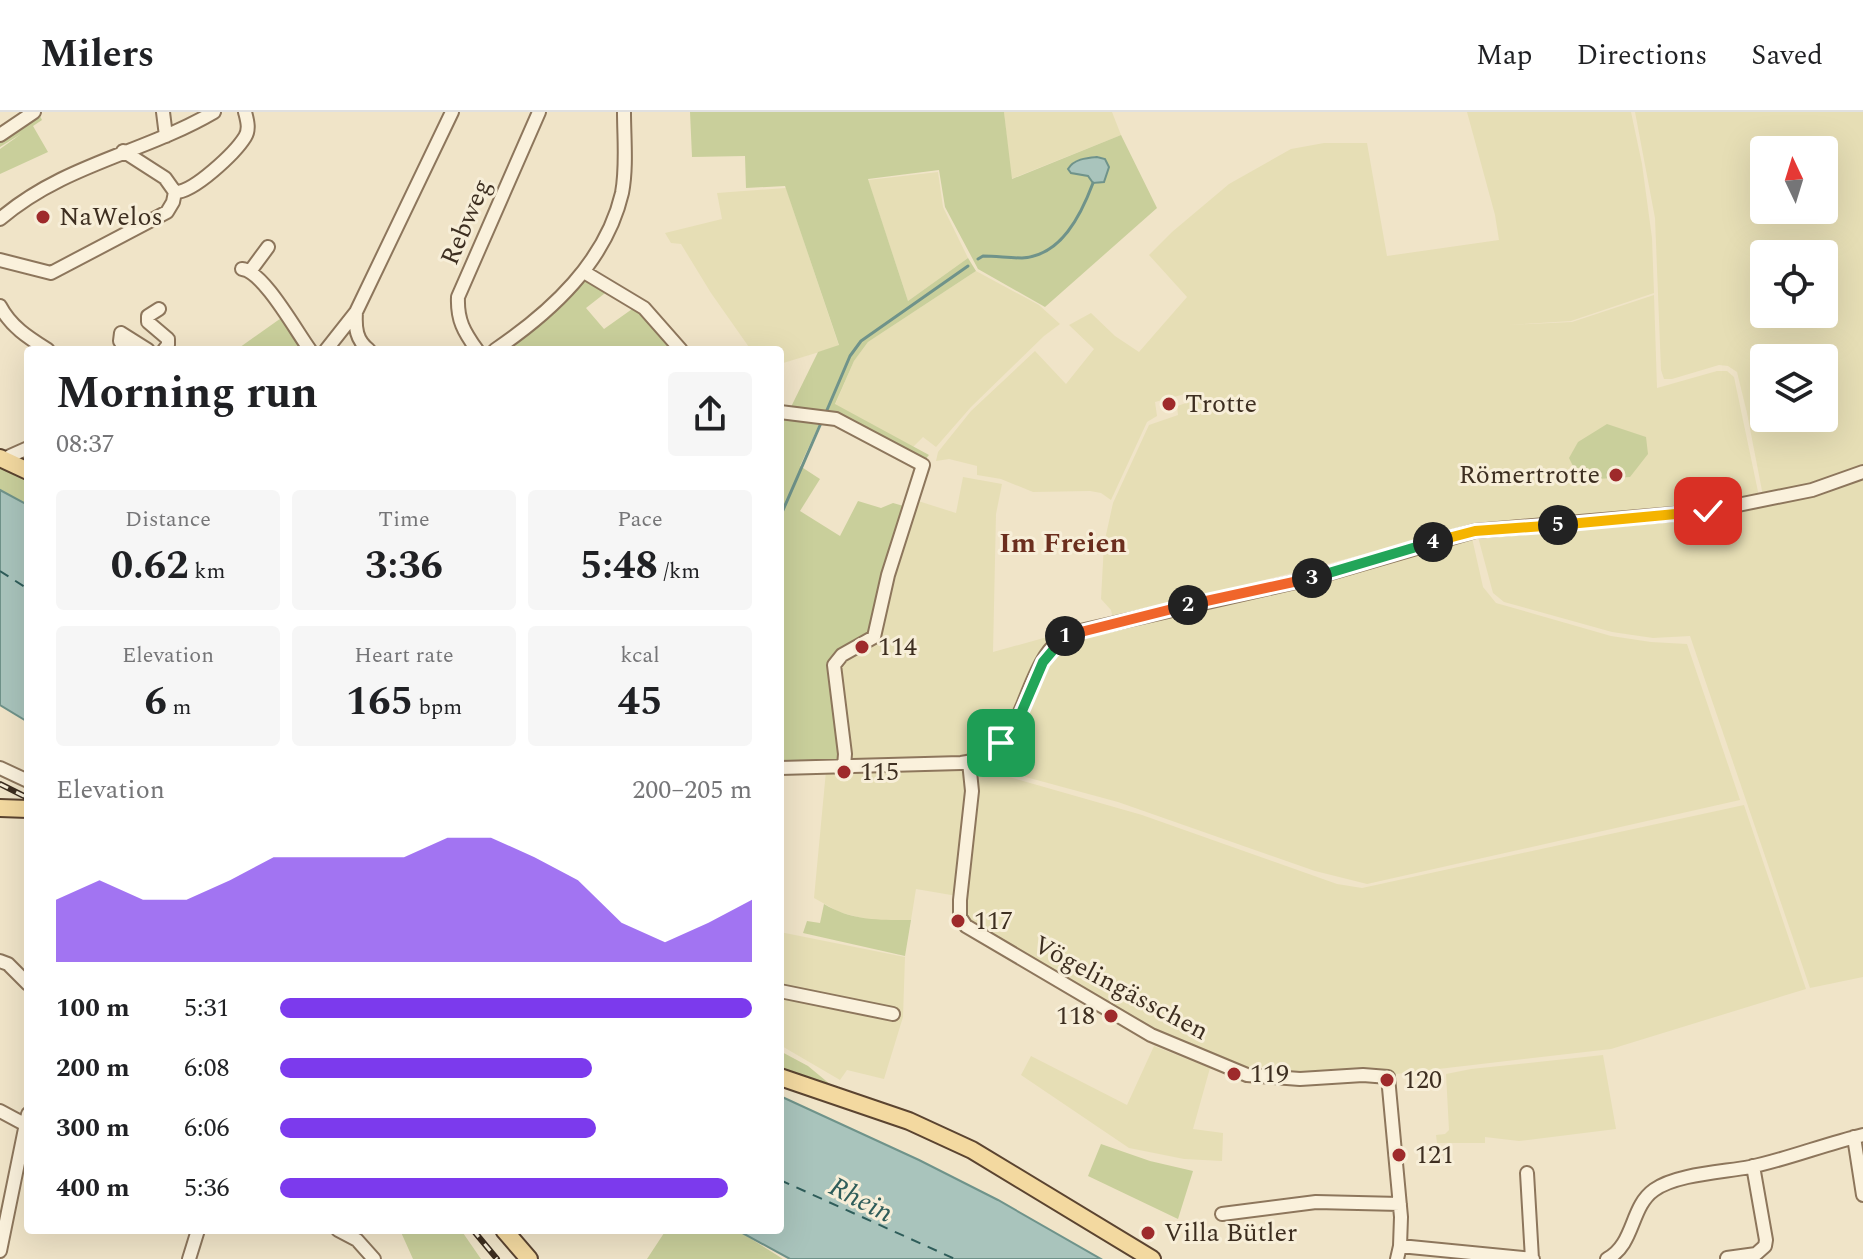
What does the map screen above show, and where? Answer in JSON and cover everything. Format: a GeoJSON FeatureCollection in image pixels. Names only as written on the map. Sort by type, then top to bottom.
{"type":"FeatureCollection","features":[{"type":"Feature","properties":{"kind":"main road"},"geometry":{"type":"LineString","coordinates":[[4,460],[24,469]]}},
{"type":"Feature","properties":{"kind":"main road"},"geometry":{"type":"LineString","coordinates":[[0,808],[24,809]]}},
{"type":"Feature","properties":{"kind":"main road"},"geometry":{"type":"LineString","coordinates":[[784,1078],[879,1110],[972,1150],[1152,1259]]}},
{"type":"Feature","properties":{"kind":"main road"},"geometry":{"type":"LineString","coordinates":[[507,1234],[529,1259]]}},
{"type":"Feature","properties":{"kind":"street"},"geometry":{"type":"LineString","coordinates":[[0,135],[34,112]]}},
{"type":"Feature","properties":{"kind":"street"},"geometry":{"type":"LineString","coordinates":[[163,112],[166,136]]}},
{"type":"Feature","properties":{"kind":"street"},"geometry":{"type":"LineString","coordinates":[[0,219],[64,177],[166,136],[214,112]]}},
{"type":"Feature","properties":{"kind":"street"},"geometry":{"type":"LineString","coordinates":[[175,192],[197,186],[246,136],[248,123],[245,112]]}},
{"type":"Feature","properties":{"kind":"street"},"geometry":{"type":"LineString","coordinates":[[329,346],[356,312],[452,112]]}},
{"type":"Feature","properties":{"kind":"street","name":"Rebweg"},"geometry":{"type":"LineString","coordinates":[[474,346],[464,333],[457,315],[458,297],[539,112]]}},
{"type":"Feature","properties":{"kind":"street"},"geometry":{"type":"LineString","coordinates":[[501,346],[567,292],[584,272],[609,230],[621,194],[624,112]]}},
{"type":"Feature","properties":{"kind":"street"},"geometry":{"type":"LineString","coordinates":[[0,260],[51,273],[167,212],[175,192],[165,178],[123,151]]}},
{"type":"Feature","properties":{"kind":"street"},"geometry":{"type":"LineString","coordinates":[[268,247],[246,269],[265,284],[307,346]]}},
{"type":"Feature","properties":{"kind":"street"},"geometry":{"type":"LineString","coordinates":[[584,272],[644,308],[677,346]]}},
{"type":"Feature","properties":{"kind":"street"},"geometry":{"type":"LineString","coordinates":[[0,306],[21,333],[42,346]]}},
{"type":"Feature","properties":{"kind":"street"},"geometry":{"type":"LineString","coordinates":[[159,309],[148,316],[148,322],[168,339],[167,346]]}},
{"type":"Feature","properties":{"kind":"street"},"geometry":{"type":"LineString","coordinates":[[356,312],[355,330],[363,346]]}},
{"type":"Feature","properties":{"kind":"street"},"geometry":{"type":"LineString","coordinates":[[124,346],[118,337],[121,333],[142,346]]}},
{"type":"Feature","properties":{"kind":"street"},"geometry":{"type":"LineString","coordinates":[[784,412],[836,419],[923,465],[888,575],[874,637],[842,655],[834,665],[844,766]]}},
{"type":"Feature","properties":{"kind":"street"},"geometry":{"type":"LineString","coordinates":[[4,460],[24,450]]}},
{"type":"Feature","properties":{"kind":"street"},"geometry":{"type":"LineString","coordinates":[[784,768],[969,762],[990,753],[1016,725],[1043,662],[1067,635],[1313,578],[1475,531],[1708,511],[1812,490],[1863,472]]}},
{"type":"Feature","properties":{"kind":"street","name":"Vögelingässchen"},"geometry":{"type":"LineString","coordinates":[[969,762],[972,791],[960,900],[960,917],[966,926],[1151,1035],[1247,1075],[1300,1079],[1363,1075],[1388,1077],[1400,1204],[1398,1252]]}},
{"type":"Feature","properties":{"kind":"street"},"geometry":{"type":"LineString","coordinates":[[0,768],[24,779]]}},
{"type":"Feature","properties":{"kind":"street"},"geometry":{"type":"LineString","coordinates":[[0,961],[8,964],[24,980]]}},
{"type":"Feature","properties":{"kind":"street"},"geometry":{"type":"LineString","coordinates":[[784,992],[893,1014]]}},
{"type":"Feature","properties":{"kind":"street"},"geometry":{"type":"LineString","coordinates":[[0,1111],[24,1121]]}},
{"type":"Feature","properties":{"kind":"street"},"geometry":{"type":"LineString","coordinates":[[0,1251],[24,1136]]}},
{"type":"Feature","properties":{"kind":"street"},"geometry":{"type":"LineString","coordinates":[[1609,1259],[1624,1244],[1640,1207],[1657,1187],[1753,1166],[1858,1136],[1863,1195]]}},
{"type":"Feature","properties":{"kind":"street"},"geometry":{"type":"LineString","coordinates":[[1727,1258],[1756,1254],[1765,1246],[1753,1166]]}},
{"type":"Feature","properties":{"kind":"street"},"geometry":{"type":"LineString","coordinates":[[1398,1252],[1533,1259],[1527,1173]]}},
{"type":"Feature","properties":{"kind":"street"},"geometry":{"type":"LineString","coordinates":[[1222,1214],[1316,1202],[1400,1204]]}},
{"type":"Feature","properties":{"kind":"street"},"geometry":{"type":"LineString","coordinates":[[189,1259],[197,1234]]}},
{"type":"Feature","properties":{"kind":"street"},"geometry":{"type":"LineString","coordinates":[[346,1234],[357,1240],[374,1259]]}},
{"type":"Feature","properties":{"kind":"shaded area"},"geometry":{"type":"Polygon","coordinates":[[[1004,112],[1112,112],[1121,135],[1011,179],[1004,112]]]}},
{"type":"Feature","properties":{"kind":"shaded area"},"geometry":{"type":"Polygon","coordinates":[[[1467,112],[1631,112],[1642,164],[1652,238],[1654,293],[1571,321],[1507,325],[1572,322],[1654,295],[1657,388],[1717,371],[1727,371],[1734,377],[1761,506],[1863,475],[1863,977],[1810,988],[1690,636],[1653,638],[1612,632],[1504,602],[1493,593],[1478,537],[1469,527],[1113,619],[1111,610],[1101,599],[1104,544],[1113,503],[1149,425],[1178,415],[1177,406],[1199,399],[1196,391],[1155,402],[1157,416],[1147,422],[1111,500],[1101,493],[1090,491],[1033,492],[1001,479],[977,475],[977,466],[949,459],[936,461],[938,452],[971,411],[1035,351],[1066,384],[1094,349],[1069,325],[1091,313],[1115,336],[1139,352],[1187,297],[1149,255],[1229,184],[1291,149],[1324,143],[1367,143],[1387,256],[1499,240],[1467,112]]]}},
{"type":"Feature","properties":{"kind":"shaded area"},"geometry":{"type":"Polygon","coordinates":[[[1635,112],[1863,112],[1863,468],[1837,479],[1763,496],[1751,432],[1838,432],[1838,344],[1750,344],[1750,429],[1737,372],[1728,366],[1719,365],[1672,379],[1664,379],[1661,370],[1655,218],[1635,112]]]}},
{"type":"Feature","properties":{"kind":"shaded area"},"geometry":{"type":"Polygon","coordinates":[[[938,172],[943,207],[968,258],[908,301],[868,180],[938,172]]]}},
{"type":"Feature","properties":{"kind":"shaded area"},"geometry":{"type":"Polygon","coordinates":[[[786,188],[839,346],[784,363],[784,346],[748,346],[681,244],[671,243],[665,233],[722,219],[717,193],[786,188]]]}},
{"type":"Feature","properties":{"kind":"shaded area"},"geometry":{"type":"Polygon","coordinates":[[[976,271],[1039,305],[1060,324],[971,407],[936,447],[923,437],[913,447],[835,405],[854,361],[868,342],[976,271]]]}},
{"type":"Feature","properties":{"kind":"shaded area"},"geometry":{"type":"Polygon","coordinates":[[[963,477],[1002,484],[996,514],[993,652],[1058,634],[1049,645],[1020,708],[995,744],[970,757],[854,760],[849,753],[836,677],[842,660],[889,589],[915,500],[956,513],[963,477]]]}},
{"type":"Feature","properties":{"kind":"shaded area"},"geometry":{"type":"Polygon","coordinates":[[[1472,538],[1483,587],[1496,603],[1611,636],[1687,644],[1740,800],[1367,884],[1315,871],[1118,802],[1022,776],[983,761],[1007,743],[1030,706],[1050,659],[1068,641],[1472,538]]]}},
{"type":"Feature","properties":{"kind":"shaded area"},"geometry":{"type":"Polygon","coordinates":[[[967,767],[971,778],[957,896],[916,889],[911,920],[869,920],[839,912],[814,898],[826,771],[967,767]]]}},
{"type":"Feature","properties":{"kind":"shaded area"},"geometry":{"type":"Polygon","coordinates":[[[974,767],[1142,815],[1337,884],[1362,888],[1744,805],[1806,989],[1611,1049],[1387,1075],[1259,1075],[1153,1032],[971,927],[962,910],[974,767]]]}},
{"type":"Feature","properties":{"kind":"shaded area"},"geometry":{"type":"Polygon","coordinates":[[[784,933],[905,957],[903,1017],[884,1079],[847,1070],[840,1080],[784,1047],[784,933]]]}},
{"type":"Feature","properties":{"kind":"shaded area"},"geometry":{"type":"Polygon","coordinates":[[[1154,1046],[1210,1068],[1193,1129],[1223,1133],[1222,1161],[1184,1159],[1129,1148],[1021,1075],[1031,1056],[1127,1105],[1154,1046]]]}},
{"type":"Feature","properties":{"kind":"shaded area"},"geometry":{"type":"Polygon","coordinates":[[[1603,1055],[1616,1129],[1519,1141],[1485,1137],[1485,1143],[1437,1143],[1436,1135],[1449,1130],[1446,1074],[1603,1055]]]}},
{"type":"Feature","properties":{"kind":"green space"},"geometry":{"type":"Polygon","coordinates":[[[38,112],[42,120],[33,126],[48,152],[0,174],[0,149],[21,134],[0,147],[0,139],[38,112]]]}},
{"type":"Feature","properties":{"kind":"green space"},"geometry":{"type":"Polygon","coordinates":[[[690,112],[1004,112],[1012,179],[1121,135],[1157,208],[1045,307],[978,269],[945,207],[939,170],[868,179],[908,301],[968,258],[976,271],[868,342],[854,361],[835,404],[929,455],[923,462],[830,413],[789,411],[818,352],[839,345],[785,186],[746,188],[745,156],[692,157],[690,112]],[[1097,156],[1080,159],[1068,170],[1088,176],[1093,184],[1104,182],[1109,167],[1105,159],[1097,156]]]}},
{"type":"Feature","properties":{"kind":"green space"},"geometry":{"type":"Polygon","coordinates":[[[587,278],[609,290],[586,308],[604,329],[635,307],[673,346],[508,346],[587,278]]]}},
{"type":"Feature","properties":{"kind":"green space"},"geometry":{"type":"Polygon","coordinates":[[[284,316],[305,346],[242,346],[284,316]]]}},
{"type":"Feature","properties":{"kind":"green space"},"geometry":{"type":"Polygon","coordinates":[[[784,414],[822,418],[800,466],[820,479],[800,511],[840,536],[858,501],[881,508],[893,503],[907,507],[872,632],[839,654],[841,749],[839,759],[831,765],[784,765],[784,414]]]}},
{"type":"Feature","properties":{"kind":"green space"},"geometry":{"type":"Polygon","coordinates":[[[1607,424],[1646,437],[1648,454],[1630,477],[1580,480],[1569,458],[1578,442],[1607,424]]]}},
{"type":"Feature","properties":{"kind":"green space"},"geometry":{"type":"Polygon","coordinates":[[[0,458],[24,470],[24,503],[0,490],[0,458]]]}},
{"type":"Feature","properties":{"kind":"green space"},"geometry":{"type":"Polygon","coordinates":[[[824,904],[856,917],[911,920],[905,956],[803,933],[807,921],[820,923],[824,904]]]}},
{"type":"Feature","properties":{"kind":"green space"},"geometry":{"type":"Polygon","coordinates":[[[784,1053],[808,1066],[831,1085],[784,1068],[784,1053]]]}},
{"type":"Feature","properties":{"kind":"green space"},"geometry":{"type":"Polygon","coordinates":[[[1101,1144],[1150,1161],[1193,1171],[1178,1219],[1088,1176],[1101,1144]]]}},
{"type":"Feature","properties":{"kind":"green space"},"geometry":{"type":"Polygon","coordinates":[[[402,1234],[464,1234],[481,1259],[413,1259],[402,1234]]]}},
{"type":"Feature","properties":{"kind":"green space"},"geometry":{"type":"Polygon","coordinates":[[[663,1234],[743,1234],[783,1259],[647,1259],[663,1234]]]}},
{"type":"Feature","properties":{"kind":"water"},"geometry":{"type":"Polygon","coordinates":[[[1097,157],[1105,159],[1109,167],[1104,182],[1093,183],[1088,176],[1071,173],[1068,169],[1077,161],[1097,157]]]}},
{"type":"Feature","properties":{"kind":"water"},"geometry":{"type":"Polygon","coordinates":[[[0,490],[24,503],[24,720],[0,705],[0,490]]]}},
{"type":"Feature","properties":{"kind":"water","name":"Rhein"},"geometry":{"type":"Polygon","coordinates":[[[784,1098],[998,1200],[1101,1259],[790,1259],[744,1234],[784,1234],[784,1098]]]}},
{"type":"Feature","properties":{"kind":"waterway"},"geometry":{"type":"LineString","coordinates":[[978,259],[983,256],[1022,258],[1048,250],[1068,232],[1093,183]]}},
{"type":"Feature","properties":{"kind":"waterway"},"geometry":{"type":"LineString","coordinates":[[827,410],[850,356],[861,341],[968,266]]}},
{"type":"Feature","properties":{"kind":"waterway"},"geometry":{"type":"LineString","coordinates":[[784,508],[821,423]]}},
{"type":"Feature","properties":{"kind":"ferry route"},"geometry":{"type":"LineString","coordinates":[[0,571],[24,586]]}},
{"type":"Feature","properties":{"kind":"ferry route"},"geometry":{"type":"LineString","coordinates":[[784,1182],[955,1259]]}},
{"type":"Feature","properties":{"kind":"railway"},"geometry":{"type":"LineString","coordinates":[[0,784],[24,796]]}},
{"type":"Feature","properties":{"kind":"railway"},"geometry":{"type":"LineString","coordinates":[[476,1234],[497,1259]]}},
{"type":"Feature","properties":{"kind":"place","name":"NaWelos"},"geometry":{"type":"Point","coordinates":[43,217]}},
{"type":"Feature","properties":{"kind":"place","name":"Trotte"},"geometry":{"type":"Point","coordinates":[1169,404]}},
{"type":"Feature","properties":{"kind":"place","name":"Römertrotte"},"geometry":{"type":"Point","coordinates":[1616,475]}},
{"type":"Feature","properties":{"kind":"place","name":"114"},"geometry":{"type":"Point","coordinates":[862,647]}},
{"type":"Feature","properties":{"kind":"place","name":"115"},"geometry":{"type":"Point","coordinates":[844,772]}},
{"type":"Feature","properties":{"kind":"place","name":"117"},"geometry":{"type":"Point","coordinates":[958,921]}},
{"type":"Feature","properties":{"kind":"place","name":"118"},"geometry":{"type":"Point","coordinates":[1111,1016]}},
{"type":"Feature","properties":{"kind":"place","name":"119"},"geometry":{"type":"Point","coordinates":[1234,1074]}},
{"type":"Feature","properties":{"kind":"place","name":"120"},"geometry":{"type":"Point","coordinates":[1387,1080]}},
{"type":"Feature","properties":{"kind":"place","name":"121"},"geometry":{"type":"Point","coordinates":[1399,1155]}},
{"type":"Feature","properties":{"kind":"place","name":"Villa Bütler"},"geometry":{"type":"Point","coordinates":[1148,1233]}},
{"type":"Feature","properties":{"kind":"district","name":"Im Freien"},"geometry":{"type":"Point","coordinates":[1063,543]}},
{"type":"Feature","properties":{"kind":"route"},"geometry":{"type":"LineString","coordinates":[[1001,743],[1016,725],[1043,662],[1067,635],[1313,578],[1475,531],[1708,511]]}}]}
